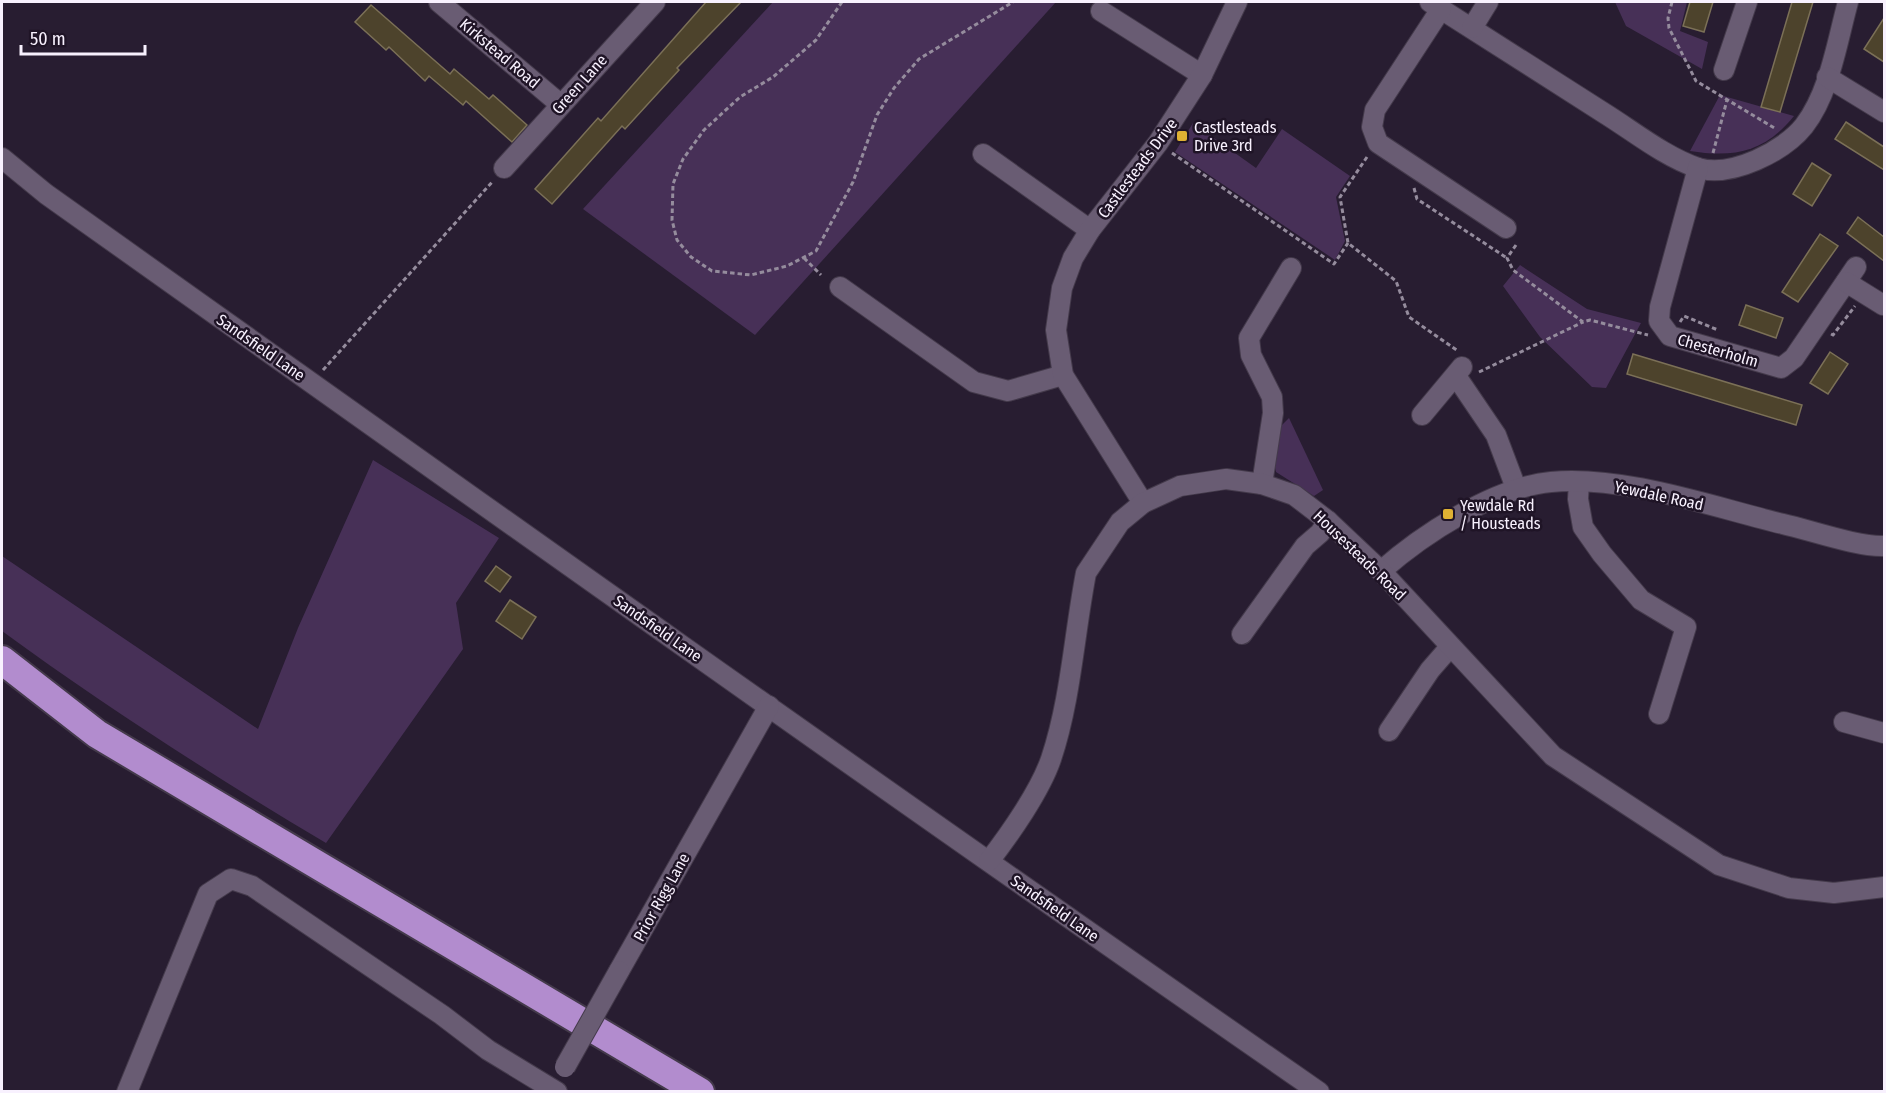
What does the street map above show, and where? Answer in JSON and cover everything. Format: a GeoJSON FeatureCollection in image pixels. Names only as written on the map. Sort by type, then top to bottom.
{"type":"FeatureCollection","features":[{"type":"Feature","properties":{"kind":"highway"},"geometry":{"type":"LineString","coordinates":[[2,660],[98,734],[700,1092]]}},
{"type":"Feature","properties":{"kind":"street","name":"Kirkstead Road"},"geometry":{"type":"LineString","coordinates":[[439,2],[560,104]]}},
{"type":"Feature","properties":{"kind":"street","name":"Green Lane"},"geometry":{"type":"LineString","coordinates":[[504,168],[655,2]]}},
{"type":"Feature","properties":{"kind":"street","name":"Castlesteads Drive"},"geometry":{"type":"LineString","coordinates":[[1143,503],[1063,375],[1056,330],[1062,288],[1073,258],[1090,230],[1158,143],[1202,75],[1237,2]]}},
{"type":"Feature","properties":{"kind":"street"},"geometry":{"type":"LineString","coordinates":[[1472,28],[1488,2]]}},
{"type":"Feature","properties":{"kind":"street"},"geometry":{"type":"LineString","coordinates":[[1724,70],[1747,2]]}},
{"type":"Feature","properties":{"kind":"street"},"geometry":{"type":"LineString","coordinates":[[1511,237],[1378,143],[1372,126],[1375,110],[1436,5],[1658,147],[1705,162],[1710,170],[1744,165],[1790,142],[1818,103],[1848,2]]}},
{"type":"Feature","properties":{"kind":"street"},"geometry":{"type":"LineString","coordinates":[[1101,11],[1202,75]]}},
{"type":"Feature","properties":{"kind":"street"},"geometry":{"type":"LineString","coordinates":[[1827,77],[1884,112]]}},
{"type":"Feature","properties":{"kind":"street"},"geometry":{"type":"LineString","coordinates":[[983,154],[1090,230]]}},
{"type":"Feature","properties":{"kind":"street","name":"Sandsfield Lane"},"geometry":{"type":"LineString","coordinates":[[2,158],[46,194],[988,861],[1319,1092]]}},
{"type":"Feature","properties":{"kind":"street","name":"Chesterholm"},"geometry":{"type":"LineString","coordinates":[[1705,162],[1660,307],[1659,321],[1670,336],[1781,368],[1794,358],[1851,274],[1883,305]]}},
{"type":"Feature","properties":{"kind":"street"},"geometry":{"type":"LineString","coordinates":[[1262,484],[1273,413],[1272,397],[1251,355],[1249,338],[1291,268]]}},
{"type":"Feature","properties":{"kind":"street"},"geometry":{"type":"LineString","coordinates":[[840,287],[974,382],[1008,391],[1063,375]]}},
{"type":"Feature","properties":{"kind":"street"},"geometry":{"type":"LineString","coordinates":[[1422,415],[1464,365],[1496,435],[1516,489]]}},
{"type":"Feature","properties":{"kind":"street","name":"Housesteads Road"},"geometry":{"type":"LineString","coordinates":[[988,861],[1021,814],[1050,760],[1070,677],[1086,573],[1120,522],[1143,503],[1180,486],[1226,479],[1262,484],[1294,495],[1328,521],[1381,572],[1553,756],[1719,865],[1789,888],[1834,893],[1884,887]]}},
{"type":"Feature","properties":{"kind":"street","name":"Yewdale Road"},"geometry":{"type":"LineString","coordinates":[[1381,572],[1409,546],[1445,524],[1516,489],[1551,482],[1624,485],[1884,546]]}},
{"type":"Feature","properties":{"kind":"street"},"geometry":{"type":"LineString","coordinates":[[1579,482],[1578,499],[1583,527],[1602,554],[1641,600],[1686,627],[1659,714]]}},
{"type":"Feature","properties":{"kind":"street"},"geometry":{"type":"LineString","coordinates":[[1242,634],[1305,546],[1320,533],[1328,521]]}},
{"type":"Feature","properties":{"kind":"street"},"geometry":{"type":"LineString","coordinates":[[1389,731],[1430,670],[1450,647]]}},
{"type":"Feature","properties":{"kind":"street","name":"Prior Rigg Lane"},"geometry":{"type":"LineString","coordinates":[[555,1090],[566,1066],[769,706]]}},
{"type":"Feature","properties":{"kind":"street"},"geometry":{"type":"LineString","coordinates":[[1844,722],[1884,734]]}},
{"type":"Feature","properties":{"kind":"street"},"geometry":{"type":"LineString","coordinates":[[128,1092],[208,894],[231,879],[252,886],[442,1014],[488,1050],[555,1090]]}},
{"type":"Feature","properties":{"kind":"path"},"geometry":{"type":"LineString","coordinates":[[842,2],[816,40],[773,77],[740,97],[704,130],[683,159],[673,184],[672,220],[677,240],[691,257],[712,271],[751,275],[787,266],[816,251],[853,182],[877,115],[894,88],[919,59],[1013,2]]}},
{"type":"Feature","properties":{"kind":"path"},"geometry":{"type":"LineString","coordinates":[[1705,162],[1726,100]]}},
{"type":"Feature","properties":{"kind":"path"},"geometry":{"type":"LineString","coordinates":[[1168,150],[1334,264],[1348,243]]}},
{"type":"Feature","properties":{"kind":"path"},"geometry":{"type":"LineString","coordinates":[[1370,153],[1340,197],[1348,243],[1396,281],[1410,317],[1464,365],[1478,372],[1590,320],[1653,336]]}},
{"type":"Feature","properties":{"kind":"path"},"geometry":{"type":"LineString","coordinates":[[321,371],[504,168]]}},
{"type":"Feature","properties":{"kind":"path"},"geometry":{"type":"LineString","coordinates":[[1511,237],[1507,258],[1513,270],[1583,322]]}},
{"type":"Feature","properties":{"kind":"path"},"geometry":{"type":"LineString","coordinates":[[804,258],[821,275]]}},
{"type":"Feature","properties":{"kind":"path"},"geometry":{"type":"LineString","coordinates":[[1827,333],[1833,335],[1859,301]]}},
{"type":"Feature","properties":{"kind":"path"},"geometry":{"type":"LineString","coordinates":[[1676,329],[1684,316],[1723,332]]}},
{"type":"Feature","properties":{"kind":"shaded area"},"geometry":{"type":"Polygon","coordinates":[[[773,2],[1056,2],[755,335],[583,209],[773,2]]]}},
{"type":"Feature","properties":{"kind":"shaded area"},"geometry":{"type":"Polygon","coordinates":[[[1615,2],[1687,2],[1680,31],[1708,42],[1702,69],[1626,26],[1615,2]]]}},
{"type":"Feature","properties":{"kind":"shaded area"},"geometry":{"type":"Polygon","coordinates":[[[1720,95],[1794,116],[1772,138],[1748,150],[1721,154],[1690,151],[1720,95]]]}},
{"type":"Feature","properties":{"kind":"shaded area"},"geometry":{"type":"Polygon","coordinates":[[[1193,123],[1256,168],[1282,129],[1350,176],[1336,197],[1345,241],[1335,260],[1175,152],[1193,123]]]}},
{"type":"Feature","properties":{"kind":"shaded area"},"geometry":{"type":"Polygon","coordinates":[[[1520,265],[1587,309],[1641,323],[1606,388],[1592,387],[1540,337],[1503,286],[1520,265]]]}},
{"type":"Feature","properties":{"kind":"shaded area"},"geometry":{"type":"Polygon","coordinates":[[[1289,418],[1323,490],[1314,496],[1276,472],[1281,426],[1289,418]]]}},
{"type":"Feature","properties":{"kind":"shaded area"},"geometry":{"type":"Polygon","coordinates":[[[373,460],[499,538],[456,603],[463,649],[326,843],[161,741],[2,631],[2,556],[258,729],[298,628],[373,460]]]}},
{"type":"Feature","properties":{"kind":"building"},"geometry":{"type":"Polygon","coordinates":[[[706,2],[741,2],[677,68],[679,70],[625,129],[622,126],[552,204],[535,189],[598,118],[601,121],[706,2]]]}},
{"type":"Feature","properties":{"kind":"building"},"geometry":{"type":"Polygon","coordinates":[[[1690,2],[1713,2],[1704,32],[1683,26],[1690,2]]]}},
{"type":"Feature","properties":{"kind":"building"},"geometry":{"type":"Polygon","coordinates":[[[1792,2],[1813,2],[1780,112],[1761,107],[1792,2]]]}},
{"type":"Feature","properties":{"kind":"building"},"geometry":{"type":"Polygon","coordinates":[[[371,5],[450,74],[454,69],[489,99],[493,95],[527,125],[512,142],[466,101],[463,105],[429,76],[425,81],[389,47],[386,50],[355,22],[371,5]]]}},
{"type":"Feature","properties":{"kind":"building"},"geometry":{"type":"Polygon","coordinates":[[[1884,18],[1884,62],[1864,49],[1884,18]]]}},
{"type":"Feature","properties":{"kind":"building"},"geometry":{"type":"Polygon","coordinates":[[[1846,122],[1884,147],[1884,170],[1835,139],[1846,122]]]}},
{"type":"Feature","properties":{"kind":"building"},"geometry":{"type":"Polygon","coordinates":[[[1812,163],[1831,175],[1812,206],[1793,194],[1812,163]]]}},
{"type":"Feature","properties":{"kind":"building"},"geometry":{"type":"Polygon","coordinates":[[[1858,217],[1884,237],[1884,261],[1847,233],[1858,217]]]}},
{"type":"Feature","properties":{"kind":"building"},"geometry":{"type":"Polygon","coordinates":[[[1820,234],[1838,246],[1798,302],[1782,292],[1820,234]]]}},
{"type":"Feature","properties":{"kind":"building"},"geometry":{"type":"Polygon","coordinates":[[[1746,305],[1783,318],[1776,338],[1739,325],[1746,305]]]}},
{"type":"Feature","properties":{"kind":"building"},"geometry":{"type":"Polygon","coordinates":[[[1830,352],[1848,364],[1828,394],[1810,383],[1830,352]]]}},
{"type":"Feature","properties":{"kind":"building"},"geometry":{"type":"Polygon","coordinates":[[[1633,354],[1802,405],[1796,425],[1627,374],[1633,354]]]}},
{"type":"Feature","properties":{"kind":"building"},"geometry":{"type":"Polygon","coordinates":[[[496,566],[511,577],[500,592],[485,581],[496,566]]]}},
{"type":"Feature","properties":{"kind":"building"},"geometry":{"type":"Polygon","coordinates":[[[510,600],[536,617],[522,639],[496,621],[510,600]]]}},
{"type":"Feature","properties":{"kind":"place","name":"Castlesteads Drive 3rd"},"geometry":{"type":"Point","coordinates":[1182,136]}},
{"type":"Feature","properties":{"kind":"place","name":"Yewdale Rd / Housteads"},"geometry":{"type":"Point","coordinates":[1448,514]}}]}
